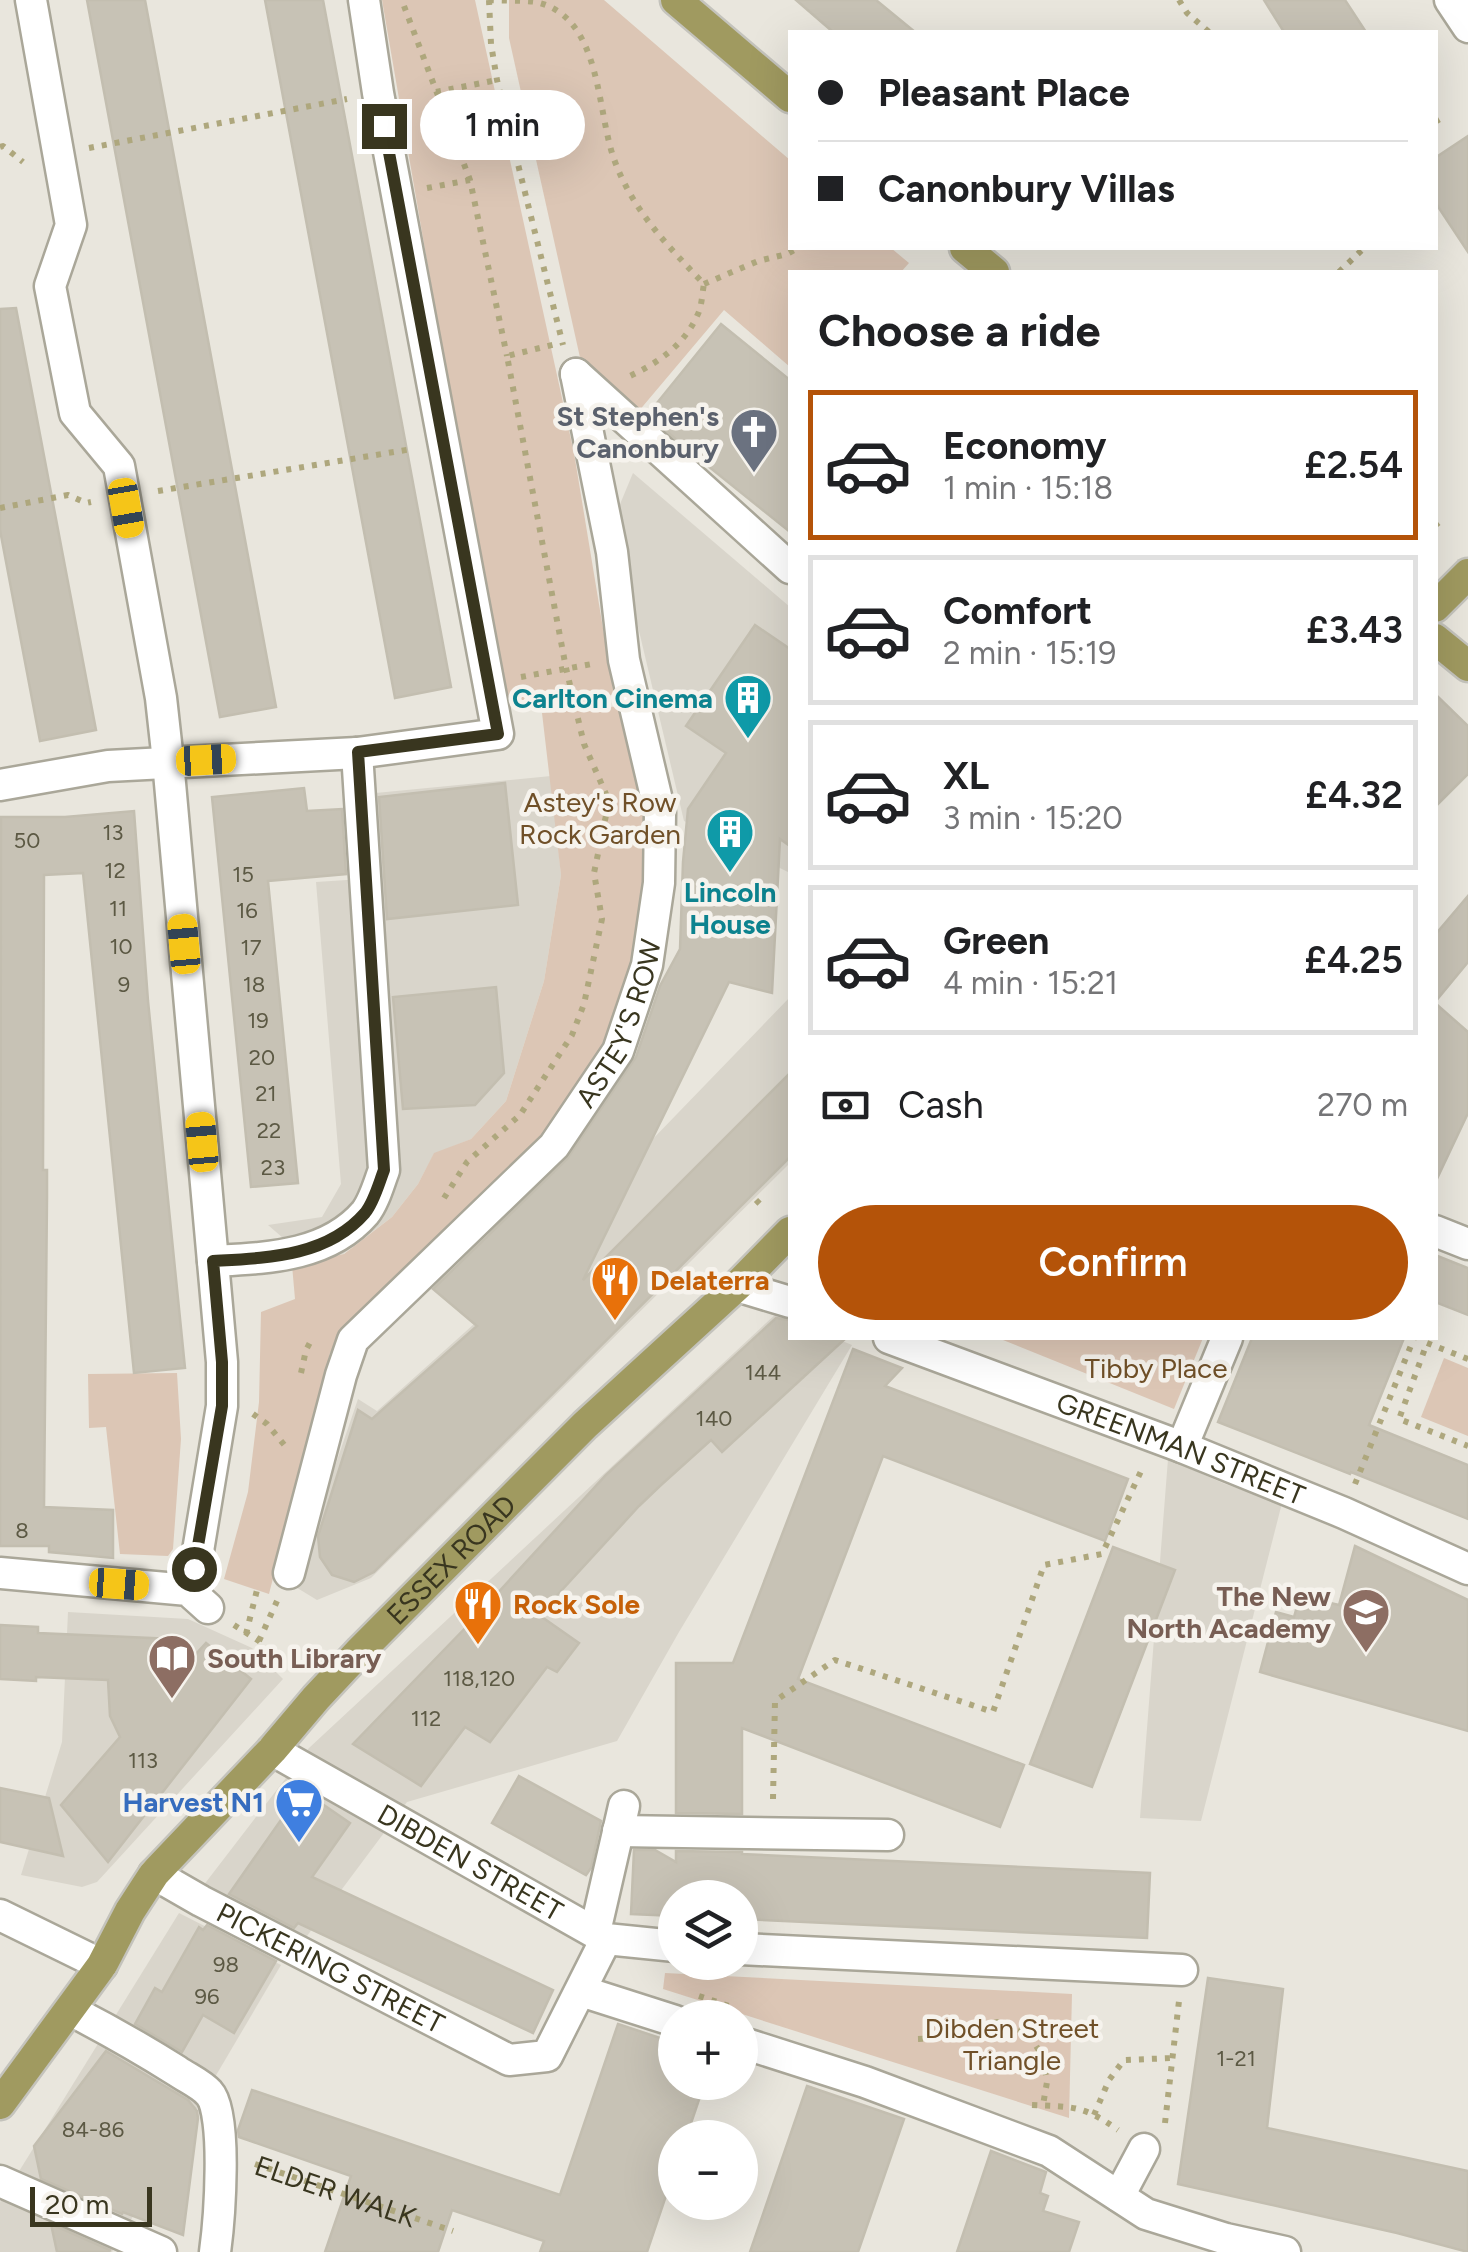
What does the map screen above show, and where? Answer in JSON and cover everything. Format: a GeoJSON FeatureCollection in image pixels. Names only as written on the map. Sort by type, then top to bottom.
{"type":"FeatureCollection","features":[{"type":"Feature","properties":{"kind":"main road"},"geometry":{"type":"LineString","coordinates":[[676,0],[788,95]]}},
{"type":"Feature","properties":{"kind":"main road"},"geometry":{"type":"LineString","coordinates":[[967,250],[992,270]]}},
{"type":"Feature","properties":{"kind":"main road"},"geometry":{"type":"LineString","coordinates":[[1438,604],[1468,574]]}},
{"type":"Feature","properties":{"kind":"main road"},"geometry":{"type":"LineString","coordinates":[[1438,641],[1468,666]]}},
{"type":"Feature","properties":{"kind":"main road","name":"ESSEX ROAD"},"geometry":{"type":"LineString","coordinates":[[0,2104],[102,1965],[154,1874],[361,1650],[586,1425],[788,1234]]}},
{"type":"Feature","properties":{"kind":"street"},"geometry":{"type":"LineString","coordinates":[[0,1572],[198,1599],[194,1569],[222,1406],[222,1362],[161,698],[119,466],[75,413],[60,340],[50,286],[71,225],[31,0]]}},
{"type":"Feature","properties":{"kind":"street"},"geometry":{"type":"LineString","coordinates":[[0,785],[108,766],[358,752],[498,734],[364,0]]}},
{"type":"Feature","properties":{"kind":"street"},"geometry":{"type":"LineString","coordinates":[[1450,0],[1468,27]]}},
{"type":"Feature","properties":{"kind":"street","name":"ASTEY'S ROW"},"geometry":{"type":"LineString","coordinates":[[288,1573],[340,1374],[353,1340],[554,1146],[618,1051],[647,965],[659,884],[660,813],[624,660],[612,552],[576,374],[602,398]]}},
{"type":"Feature","properties":{"kind":"street"},"geometry":{"type":"LineString","coordinates":[[602,398],[788,566]]}},
{"type":"Feature","properties":{"kind":"street"},"geometry":{"type":"LineString","coordinates":[[213,1261],[289,1254],[328,1241],[367,1211],[384,1170],[358,752]]}},
{"type":"Feature","properties":{"kind":"street"},"geometry":{"type":"LineString","coordinates":[[1438,1233],[1468,1244]]}},
{"type":"Feature","properties":{"kind":"street"},"geometry":{"type":"LineString","coordinates":[[737,1286],[788,1301]]}},
{"type":"Feature","properties":{"kind":"street","name":"GREENMAN STREET"},"geometry":{"type":"LineString","coordinates":[[894,1340],[1182,1447],[1468,1569]]}},
{"type":"Feature","properties":{"kind":"street"},"geometry":{"type":"LineString","coordinates":[[1182,1447],[1226,1340]]}},
{"type":"Feature","properties":{"kind":"street","name":"DIBDEN STREET"},"geometry":{"type":"LineString","coordinates":[[272,1750],[600,1935],[658,1944]]}},
{"type":"Feature","properties":{"kind":"street"},"geometry":{"type":"LineString","coordinates":[[658,2016],[581,1991],[600,1935],[621,1819],[773,1833],[888,1834]]}},
{"type":"Feature","properties":{"kind":"street","name":"PICKERING STREET"},"geometry":{"type":"LineString","coordinates":[[154,1874],[509,2060],[546,2056],[581,1991]]}},
{"type":"Feature","properties":{"kind":"street"},"geometry":{"type":"LineString","coordinates":[[0,1915],[102,1965]]}},
{"type":"Feature","properties":{"kind":"street"},"geometry":{"type":"LineString","coordinates":[[758,1950],[1182,1970]]}},
{"type":"Feature","properties":{"kind":"street","name":"ELDER WALK"},"geometry":{"type":"LineString","coordinates":[[70,2010],[211,2094],[217,2111],[219,2152],[220,2212],[215,2252]]}},
{"type":"Feature","properties":{"kind":"street"},"geometry":{"type":"LineString","coordinates":[[758,2048],[865,2082],[1049,2151],[1146,2214],[1226,2239],[1285,2252]]}},
{"type":"Feature","properties":{"kind":"street"},"geometry":{"type":"LineString","coordinates":[[1119,2196],[1144,2149]]}},
{"type":"Feature","properties":{"kind":"street"},"geometry":{"type":"LineString","coordinates":[[0,2181],[161,2252]]}},
{"type":"Feature","properties":{"kind":"path"},"geometry":{"type":"LineString","coordinates":[[402,0],[470,180],[566,668],[584,744],[609,802],[594,873],[602,920],[584,1004],[572,1036],[520,1116],[467,1162],[437,1206]]}},
{"type":"Feature","properties":{"kind":"path"},"geometry":{"type":"LineString","coordinates":[[507,356],[562,343],[497,80],[490,0],[536,2],[562,12],[580,36],[598,79],[604,124],[632,198],[656,233],[704,284]]}},
{"type":"Feature","properties":{"kind":"path"},"geometry":{"type":"LineString","coordinates":[[1179,0],[1186,13],[1207,30]]}},
{"type":"Feature","properties":{"kind":"path"},"geometry":{"type":"LineString","coordinates":[[436,92],[497,80]]}},
{"type":"Feature","properties":{"kind":"path"},"geometry":{"type":"LineString","coordinates":[[0,147],[24,162],[378,93]]}},
{"type":"Feature","properties":{"kind":"path"},"geometry":{"type":"LineString","coordinates":[[1438,120],[1445,116]]}},
{"type":"Feature","properties":{"kind":"path"},"geometry":{"type":"LineString","coordinates":[[704,284],[794,250]]}},
{"type":"Feature","properties":{"kind":"path"},"geometry":{"type":"LineString","coordinates":[[1341,270],[1362,250]]}},
{"type":"Feature","properties":{"kind":"path"},"geometry":{"type":"LineString","coordinates":[[602,398],[620,381],[672,351],[698,315],[704,284]]}},
{"type":"Feature","properties":{"kind":"path"},"geometry":{"type":"LineString","coordinates":[[0,508],[68,496],[86,503],[444,443]]}},
{"type":"Feature","properties":{"kind":"path"},"geometry":{"type":"LineString","coordinates":[[490,683],[624,660]]}},
{"type":"Feature","properties":{"kind":"path"},"geometry":{"type":"LineString","coordinates":[[299,1386],[306,1350],[316,1334]]}},
{"type":"Feature","properties":{"kind":"path"},"geometry":{"type":"LineString","coordinates":[[1344,1513],[1413,1340]]}},
{"type":"Feature","properties":{"kind":"path"},"geometry":{"type":"LineString","coordinates":[[1468,1360],[1427,1344],[1399,1419],[1468,1446]]}},
{"type":"Feature","properties":{"kind":"path"},"geometry":{"type":"LineString","coordinates":[[256,1415],[286,1448]]}},
{"type":"Feature","properties":{"kind":"path"},"geometry":{"type":"LineString","coordinates":[[286,1464],[289,1433]]}},
{"type":"Feature","properties":{"kind":"path"},"geometry":{"type":"LineString","coordinates":[[773,1833],[775,1701],[835,1660],[993,1712],[1044,1564],[1102,1554],[1149,1452]]}},
{"type":"Feature","properties":{"kind":"path"},"geometry":{"type":"LineString","coordinates":[[259,1582],[246,1634],[259,1641],[282,1666]]}},
{"type":"Feature","properties":{"kind":"path"},"geometry":{"type":"LineString","coordinates":[[1144,2149],[1164,2130],[1182,1970]]}},
{"type":"Feature","properties":{"kind":"path"},"geometry":{"type":"LineString","coordinates":[[918,2040],[947,2038],[997,2022],[1028,2033],[1043,2057],[1047,2082],[1043,2105]]}},
{"type":"Feature","properties":{"kind":"path"},"geometry":{"type":"LineString","coordinates":[[1094,2115],[1109,2080],[1124,2060],[1173,2058]]}},
{"type":"Feature","properties":{"kind":"path","name":"ELDER WALK"},"geometry":{"type":"LineString","coordinates":[[219,2152],[453,2232]]}},
{"type":"Feature","properties":{"kind":"shaded area"},"geometry":{"type":"Polygon","coordinates":[[[633,473],[788,605],[788,872],[684,821],[613,521],[633,473]]]}},
{"type":"Feature","properties":{"kind":"shaded area"},"geometry":{"type":"Polygon","coordinates":[[[551,776],[561,875],[544,981],[506,1101],[471,1139],[434,1154],[418,1184],[392,1217],[343,1254],[292,1265],[283,1238],[268,1225],[322,1217],[341,1184],[316,882],[362,879],[355,795],[551,776]]]}},
{"type":"Feature","properties":{"kind":"shaded area"},"geometry":{"type":"Polygon","coordinates":[[[788,999],[788,1165],[371,1578],[317,1600],[294,1586],[358,1399],[377,1411],[474,1324],[788,999]]]}},
{"type":"Feature","properties":{"kind":"shaded area"},"geometry":{"type":"Polygon","coordinates":[[[778,1312],[788,1316],[788,1340],[840,1340],[852,1345],[617,1741],[407,1802],[304,1940],[203,1886],[309,1748],[778,1312]]]}},
{"type":"Feature","properties":{"kind":"shaded area"},"geometry":{"type":"Polygon","coordinates":[[[1168,1459],[1282,1503],[1201,1821],[1140,1818],[1168,1459]]]}},
{"type":"Feature","properties":{"kind":"shaded area"},"geometry":{"type":"Polygon","coordinates":[[[68,1612],[188,1619],[252,1648],[283,1679],[97,1882],[82,1887],[21,1875],[62,1742],[68,1612]]]}},
{"type":"Feature","properties":{"kind":"shaded area"},"geometry":{"type":"Polygon","coordinates":[[[179,1913],[281,1965],[112,2252],[0,2252],[0,2202],[179,1913]]]}},
{"type":"Feature","properties":{"kind":"green space"},"geometry":{"type":"Polygon","coordinates":[[[382,0],[475,0],[574,453],[614,695],[503,702],[382,0]]]}},
{"type":"Feature","properties":{"kind":"green space"},"geometry":{"type":"Polygon","coordinates":[[[509,0],[604,0],[788,158],[788,250],[893,250],[909,263],[903,270],[788,270],[788,365],[724,310],[638,412],[581,362],[509,38],[509,0]]]}},
{"type":"Feature","properties":{"kind":"green space","name":"Astey's Row Rock Garden"},"geometry":{"type":"Polygon","coordinates":[[[621,706],[645,811],[647,883],[635,959],[608,1044],[544,1139],[348,1330],[330,1353],[269,1594],[224,1579],[248,1492],[259,1402],[261,1312],[295,1299],[292,1265],[344,1254],[392,1217],[418,1184],[434,1153],[471,1139],[506,1101],[544,981],[561,875],[542,713],[621,706]]]}},
{"type":"Feature","properties":{"kind":"green space","name":"Tibby Place"},"geometry":{"type":"Polygon","coordinates":[[[1003,1340],[1202,1340],[1174,1409],[1003,1340]]]}},
{"type":"Feature","properties":{"kind":"green space"},"geometry":{"type":"Polygon","coordinates":[[[1444,1358],[1468,1368],[1468,1436],[1421,1417],[1444,1358]]]}},
{"type":"Feature","properties":{"kind":"green space"},"geometry":{"type":"Polygon","coordinates":[[[177,1373],[181,1439],[173,1549],[168,1556],[120,1554],[106,1427],[89,1428],[88,1374],[177,1373]]]}},
{"type":"Feature","properties":{"kind":"green space","name":"Dibden Street Triangle"},"geometry":{"type":"Polygon","coordinates":[[[758,1978],[1072,1994],[1069,2118],[758,2019],[758,2000],[698,2000],[663,1989],[664,1980],[758,1978]]]}},
{"type":"Feature","properties":{"kind":"building"},"geometry":{"type":"Polygon","coordinates":[[[87,0],[145,0],[276,707],[220,717],[87,0]]]}},
{"type":"Feature","properties":{"kind":"building"},"geometry":{"type":"Polygon","coordinates":[[[265,0],[323,0],[451,687],[395,698],[265,0]]]}},
{"type":"Feature","properties":{"kind":"building"},"geometry":{"type":"Polygon","coordinates":[[[796,0],[876,0],[913,30],[831,30],[796,0]]]}},
{"type":"Feature","properties":{"kind":"building"},"geometry":{"type":"Polygon","coordinates":[[[1264,0],[1345,0],[1365,30],[1283,30],[1264,0]]]}},
{"type":"Feature","properties":{"kind":"building"},"geometry":{"type":"Polygon","coordinates":[[[1468,136],[1468,252],[1438,207],[1438,156],[1468,136]]]}},
{"type":"Feature","properties":{"kind":"building"},"geometry":{"type":"Polygon","coordinates":[[[16,308],[96,730],[40,741],[0,530],[0,309],[16,308]]]}},
{"type":"Feature","properties":{"kind":"building","name":"St Stephen's Canonbury"},"geometry":{"type":"Polygon","coordinates":[[[721,324],[788,378],[788,530],[682,445],[648,414],[721,324]]]}},
{"type":"Feature","properties":{"kind":"building"},"geometry":{"type":"Polygon","coordinates":[[[755,625],[788,648],[788,845],[780,839],[772,993],[729,982],[583,1280],[788,1075],[788,1159],[374,1572],[354,1582],[332,1575],[320,1557],[318,1536],[358,1410],[372,1419],[477,1326],[433,1289],[567,1159],[636,1057],[660,986],[680,949],[688,809],[726,753],[686,726],[755,625]]]}},
{"type":"Feature","properties":{"kind":"building"},"geometry":{"type":"Polygon","coordinates":[[[1438,697],[1468,726],[1468,774],[1438,804],[1438,697]]]}},
{"type":"Feature","properties":{"kind":"building"},"geometry":{"type":"Polygon","coordinates":[[[505,783],[518,905],[387,919],[379,797],[505,783]]]}},
{"type":"Feature","properties":{"kind":"building"},"geometry":{"type":"Polygon","coordinates":[[[304,788],[307,811],[342,809],[346,874],[268,881],[298,1183],[251,1187],[212,797],[304,788]]]}},
{"type":"Feature","properties":{"kind":"building"},"geometry":{"type":"Polygon","coordinates":[[[134,811],[148,1001],[185,1368],[134,1373],[83,873],[44,875],[44,1507],[113,1510],[113,1558],[49,1552],[49,1546],[0,1546],[1,817],[134,811]]]}},
{"type":"Feature","properties":{"kind":"building"},"geometry":{"type":"Polygon","coordinates":[[[1468,896],[1468,962],[1438,998],[1438,931],[1468,896]]]}},
{"type":"Feature","properties":{"kind":"building"},"geometry":{"type":"Polygon","coordinates":[[[496,987],[504,1073],[475,1105],[403,1109],[393,997],[496,987]]]}},
{"type":"Feature","properties":{"kind":"building"},"geometry":{"type":"Polygon","coordinates":[[[1438,1006],[1468,1032],[1468,1113],[1438,1177],[1438,1006]]]}},
{"type":"Feature","properties":{"kind":"building"},"geometry":{"type":"Polygon","coordinates":[[[1438,1256],[1468,1268],[1468,1315],[1438,1303],[1438,1256]]]}},
{"type":"Feature","properties":{"kind":"building"},"geometry":{"type":"Polygon","coordinates":[[[776,1318],[788,1320],[788,1340],[844,1340],[722,1452],[711,1440],[661,1485],[539,1615],[579,1643],[557,1672],[547,1667],[490,1742],[465,1727],[421,1786],[353,1744],[471,1622],[606,1475],[776,1318]]]}},
{"type":"Feature","properties":{"kind":"building"},"geometry":{"type":"Polygon","coordinates":[[[1251,1340],[1403,1340],[1369,1425],[1468,1465],[1468,1519],[1351,1472],[1218,1422],[1251,1340]]]}},
{"type":"Feature","properties":{"kind":"building"},"geometry":{"type":"Polygon","coordinates":[[[853,1349],[902,1368],[885,1386],[1128,1479],[1105,1541],[883,1456],[798,1679],[1024,1765],[1000,1827],[742,1728],[742,1814],[676,1813],[676,1663],[733,1663],[853,1349]]]}},
{"type":"Feature","properties":{"kind":"building","name":"The New North Academy"},"geometry":{"type":"Polygon","coordinates":[[[1355,1546],[1468,1600],[1468,1731],[1260,1672],[1276,1612],[1294,1617],[1300,1596],[1339,1605],[1355,1546]]]}},
{"type":"Feature","properties":{"kind":"building"},"geometry":{"type":"Polygon","coordinates":[[[1113,1547],[1175,1570],[1092,1787],[1030,1764],[1113,1547]]]}},
{"type":"Feature","properties":{"kind":"building"},"geometry":{"type":"Polygon","coordinates":[[[0,1625],[38,1627],[38,1633],[174,1639],[195,1655],[206,1643],[251,1679],[108,1862],[61,1805],[120,1737],[110,1716],[108,1680],[0,1679],[0,1625]]]}},
{"type":"Feature","properties":{"kind":"building"},"geometry":{"type":"Polygon","coordinates":[[[519,1776],[601,1821],[586,1875],[492,1823],[519,1776]]]}},
{"type":"Feature","properties":{"kind":"building"},"geometry":{"type":"Polygon","coordinates":[[[0,1788],[49,1798],[63,1856],[0,1842],[0,1788]]]}},
{"type":"Feature","properties":{"kind":"building"},"geometry":{"type":"Polygon","coordinates":[[[302,1790],[350,1823],[312,1877],[553,1990],[533,2033],[298,1923],[294,1928],[229,1894],[302,1790]]]}},
{"type":"Feature","properties":{"kind":"building"},"geometry":{"type":"Polygon","coordinates":[[[634,1850],[655,1850],[676,1862],[676,1851],[742,1852],[1150,1873],[1147,1938],[758,1920],[758,1880],[658,1880],[658,1915],[631,1914],[634,1850]]]}},
{"type":"Feature","properties":{"kind":"building"},"geometry":{"type":"Polygon","coordinates":[[[207,1925],[276,1961],[234,2033],[203,2015],[182,2052],[135,2024],[155,1988],[162,1992],[199,1927],[203,1930],[207,1925]]]}},
{"type":"Feature","properties":{"kind":"building"},"geometry":{"type":"Polygon","coordinates":[[[1208,1978],[1283,1989],[1267,2128],[1468,2171],[1468,2252],[1178,2184],[1208,1978]]]}},
{"type":"Feature","properties":{"kind":"building"},"geometry":{"type":"Polygon","coordinates":[[[618,2024],[658,2037],[658,2100],[699,2100],[692,2120],[658,2120],[658,2219],[647,2252],[540,2252],[544,2241],[452,2210],[438,2252],[325,2252],[351,2176],[239,2137],[238,2130],[252,2090],[560,2195],[618,2024]]]}},
{"type":"Feature","properties":{"kind":"building"},"geometry":{"type":"Polygon","coordinates":[[[106,2051],[188,2100],[197,2111],[183,2235],[41,2179],[34,2146],[106,2051]]]}},
{"type":"Feature","properties":{"kind":"building"},"geometry":{"type":"Polygon","coordinates":[[[807,2086],[904,2119],[858,2252],[750,2252],[807,2086]]]}},
{"type":"Feature","properties":{"kind":"building"},"geometry":{"type":"Polygon","coordinates":[[[991,2151],[1046,2172],[1040,2193],[1048,2196],[1043,2211],[1079,2222],[1069,2252],[957,2252],[991,2151]]]}},
{"type":"Feature","properties":{"kind":"building"},"geometry":{"type":"Polygon","coordinates":[[[51,2224],[110,2250],[57,2252],[51,2224]]]}},
{"type":"Feature","properties":{"kind":"place","name":"St Stephen's Canonbury"},"geometry":{"type":"Point","coordinates":[754,474]}},
{"type":"Feature","properties":{"kind":"place","name":"Carlton Cinema"},"geometry":{"type":"Point","coordinates":[748,740]}},
{"type":"Feature","properties":{"kind":"place","name":"Lincoln House"},"geometry":{"type":"Point","coordinates":[730,874]}},
{"type":"Feature","properties":{"kind":"place","name":"Delaterra"},"geometry":{"type":"Point","coordinates":[615,1322]}},
{"type":"Feature","properties":{"kind":"place","name":"Rock Sole"},"geometry":{"type":"Point","coordinates":[478,1646]}},
{"type":"Feature","properties":{"kind":"place","name":"The New North Academy"},"geometry":{"type":"Point","coordinates":[1366,1654]}},
{"type":"Feature","properties":{"kind":"place","name":"South Library"},"geometry":{"type":"Point","coordinates":[172,1700]}},
{"type":"Feature","properties":{"kind":"place","name":"Harvest N1"},"geometry":{"type":"Point","coordinates":[299,1844]}},
{"type":"Feature","properties":{"kind":"route"},"geometry":{"type":"LineString","coordinates":[[194,1569],[222,1406],[213,1261],[289,1254],[316,1247],[339,1235],[367,1211],[384,1170],[358,752],[498,734],[384,126]]}}]}
